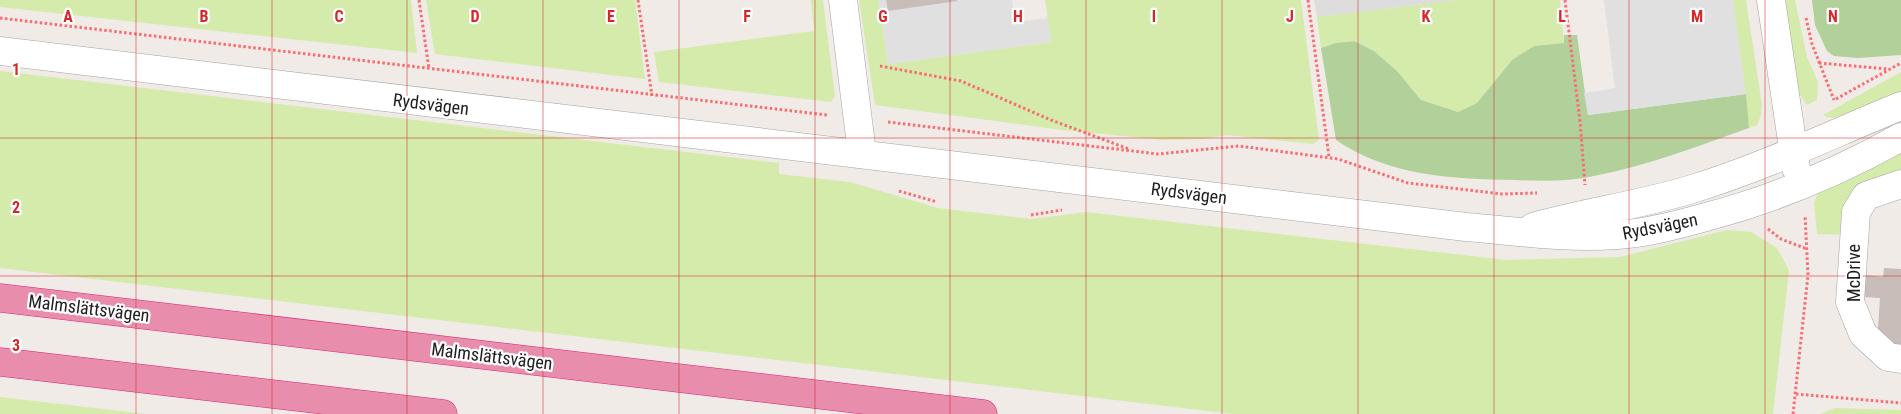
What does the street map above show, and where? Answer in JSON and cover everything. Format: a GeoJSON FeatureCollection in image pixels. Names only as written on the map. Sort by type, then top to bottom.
{"type":"FeatureCollection","features":[{"type":"Feature","properties":{"kind":"highway","name":"Malmslättsvägen"},"geometry":{"type":"LineString","coordinates":[[0,298],[983,414]]}},
{"type":"Feature","properties":{"kind":"highway"},"geometry":{"type":"LineString","coordinates":[[0,362],[443,414]]}},
{"type":"Feature","properties":{"kind":"street"},"geometry":{"type":"LineString","coordinates":[[843,0],[862,153]]}},
{"type":"Feature","properties":{"kind":"street"},"geometry":{"type":"LineString","coordinates":[[1771,0],[1800,187]]}},
{"type":"Feature","properties":{"kind":"street","name":"Rydsvägen"},"geometry":{"type":"LineString","coordinates":[[0,51],[425,103],[1573,237],[1618,235],[1674,226],[1757,203],[1800,187],[1901,137]]}},
{"type":"Feature","properties":{"kind":"street","name":"Rydsvägen"},"geometry":{"type":"LineString","coordinates":[[1516,231],[1574,216],[1634,205],[1692,189],[1749,170],[1791,138],[1901,106]]}},
{"type":"Feature","properties":{"kind":"street","name":"McDrive"},"geometry":{"type":"LineString","coordinates":[[1898,184],[1866,196],[1856,212],[1850,302],[1863,334],[1888,357],[1901,359]]}},
{"type":"Feature","properties":{"kind":"path"},"geometry":{"type":"LineString","coordinates":[[419,0],[429,69]]}},
{"type":"Feature","properties":{"kind":"path"},"geometry":{"type":"LineString","coordinates":[[638,0],[652,96]]}},
{"type":"Feature","properties":{"kind":"path"},"geometry":{"type":"LineString","coordinates":[[1308,0],[1329,157]]}},
{"type":"Feature","properties":{"kind":"path"},"geometry":{"type":"LineString","coordinates":[[1565,0],[1580,121],[1585,188],[1594,186]]}},
{"type":"Feature","properties":{"kind":"path"},"geometry":{"type":"LineString","coordinates":[[1805,13],[1812,44],[1834,100]]}},
{"type":"Feature","properties":{"kind":"path"},"geometry":{"type":"LineString","coordinates":[[0,18],[1158,154],[1239,146],[1329,157],[1408,183],[1502,194],[1539,193]]}},
{"type":"Feature","properties":{"kind":"path"},"geometry":{"type":"LineString","coordinates":[[850,59],[961,81],[1051,120],[1136,151]]}},
{"type":"Feature","properties":{"kind":"path"},"geometry":{"type":"LineString","coordinates":[[1819,63],[1889,69]]}},
{"type":"Feature","properties":{"kind":"path"},"geometry":{"type":"LineString","coordinates":[[1791,138],[1812,114],[1901,63]]}},
{"type":"Feature","properties":{"kind":"path"},"geometry":{"type":"LineString","coordinates":[[1793,414],[1808,275],[1807,249]]}},
{"type":"Feature","properties":{"kind":"path"},"geometry":{"type":"LineString","coordinates":[[1796,394],[1901,403]]}},
{"type":"Feature","properties":{"kind":"shaded area"},"geometry":{"type":"Polygon","coordinates":[[[879,0],[1012,0],[1015,22],[1048,18],[1051,42],[888,64],[879,0]]]}},
{"type":"Feature","properties":{"kind":"shaded area"},"geometry":{"type":"Polygon","coordinates":[[[1314,0],[1457,0],[1317,17],[1314,0]]]}},
{"type":"Feature","properties":{"kind":"shaded area"},"geometry":{"type":"Polygon","coordinates":[[[1604,0],[1733,0],[1746,94],[1588,115],[1584,93],[1615,88],[1604,0]]]}},
{"type":"Feature","properties":{"kind":"green space"},"geometry":{"type":"Polygon","coordinates":[[[0,0],[411,0],[417,53],[0,7],[0,0]]]}},
{"type":"Feature","properties":{"kind":"green space"},"geometry":{"type":"Polygon","coordinates":[[[426,0],[635,0],[645,79],[435,54],[426,0]]]}},
{"type":"Feature","properties":{"kind":"green space"},"geometry":{"type":"Polygon","coordinates":[[[811,0],[823,0],[835,96],[831,102],[659,82],[654,52],[814,31],[811,0]]]}},
{"type":"Feature","properties":{"kind":"green space"},"geometry":{"type":"Polygon","coordinates":[[[859,0],[879,0],[888,64],[1051,42],[1045,0],[1301,0],[1319,140],[1313,144],[1227,135],[1201,139],[1164,140],[1062,130],[875,105],[859,0]]]}},
{"type":"Feature","properties":{"kind":"green space"},"geometry":{"type":"Polygon","coordinates":[[[1457,0],[1560,0],[1564,43],[1534,46],[1512,60],[1477,103],[1458,112],[1421,100],[1398,72],[1374,51],[1354,41],[1336,43],[1321,48],[1317,17],[1457,0]]]}},
{"type":"Feature","properties":{"kind":"green space"},"geometry":{"type":"Polygon","coordinates":[[[1733,0],[1746,0],[1762,105],[1757,125],[1749,128],[1733,0]]]}},
{"type":"Feature","properties":{"kind":"green space"},"geometry":{"type":"Polygon","coordinates":[[[1783,0],[1795,0],[1807,57],[1818,82],[1817,100],[1807,105],[1800,95],[1797,84],[1783,0]]]}},
{"type":"Feature","properties":{"kind":"green space"},"geometry":{"type":"Polygon","coordinates":[[[1812,0],[1901,0],[1901,55],[1858,58],[1834,56],[1827,51],[1815,25],[1812,0]]]}},
{"type":"Feature","properties":{"kind":"green space"},"geometry":{"type":"Polygon","coordinates":[[[1564,35],[1577,35],[1588,115],[1746,94],[1749,128],[1633,167],[1584,178],[1554,181],[1468,178],[1422,173],[1377,161],[1356,152],[1336,140],[1321,48],[1336,43],[1354,41],[1374,51],[1398,72],[1421,100],[1458,112],[1477,103],[1512,60],[1534,46],[1564,43],[1564,35]]]}},
{"type":"Feature","properties":{"kind":"green space"},"geometry":{"type":"Polygon","coordinates":[[[0,71],[779,163],[779,174],[850,182],[938,208],[1031,219],[1086,212],[1507,260],[1620,257],[1727,230],[1751,232],[1777,248],[1789,270],[1773,414],[1233,414],[0,268],[0,71]]]}},
{"type":"Feature","properties":{"kind":"green space"},"geometry":{"type":"Polygon","coordinates":[[[1901,72],[1901,93],[1850,115],[1830,118],[1823,115],[1901,72]]]}},
{"type":"Feature","properties":{"kind":"green space"},"geometry":{"type":"Polygon","coordinates":[[[1901,149],[1901,173],[1876,180],[1868,186],[1858,201],[1846,235],[1817,234],[1814,203],[1819,190],[1901,149]]]}},
{"type":"Feature","properties":{"kind":"green space"},"geometry":{"type":"Polygon","coordinates":[[[0,397],[146,414],[0,414],[0,397]]]}},
{"type":"Feature","properties":{"kind":"green space"},"geometry":{"type":"Polygon","coordinates":[[[1835,408],[1901,410],[1901,414],[1820,414],[1835,408]]]}},
{"type":"Feature","properties":{"kind":"building"},"geometry":{"type":"Polygon","coordinates":[[[886,0],[957,0],[957,1],[888,11],[886,0]]]}},
{"type":"Feature","properties":{"kind":"building"},"geometry":{"type":"Polygon","coordinates":[[[1884,268],[1901,269],[1901,345],[1877,343],[1880,298],[1863,297],[1865,275],[1883,277],[1884,268]]]}}]}
